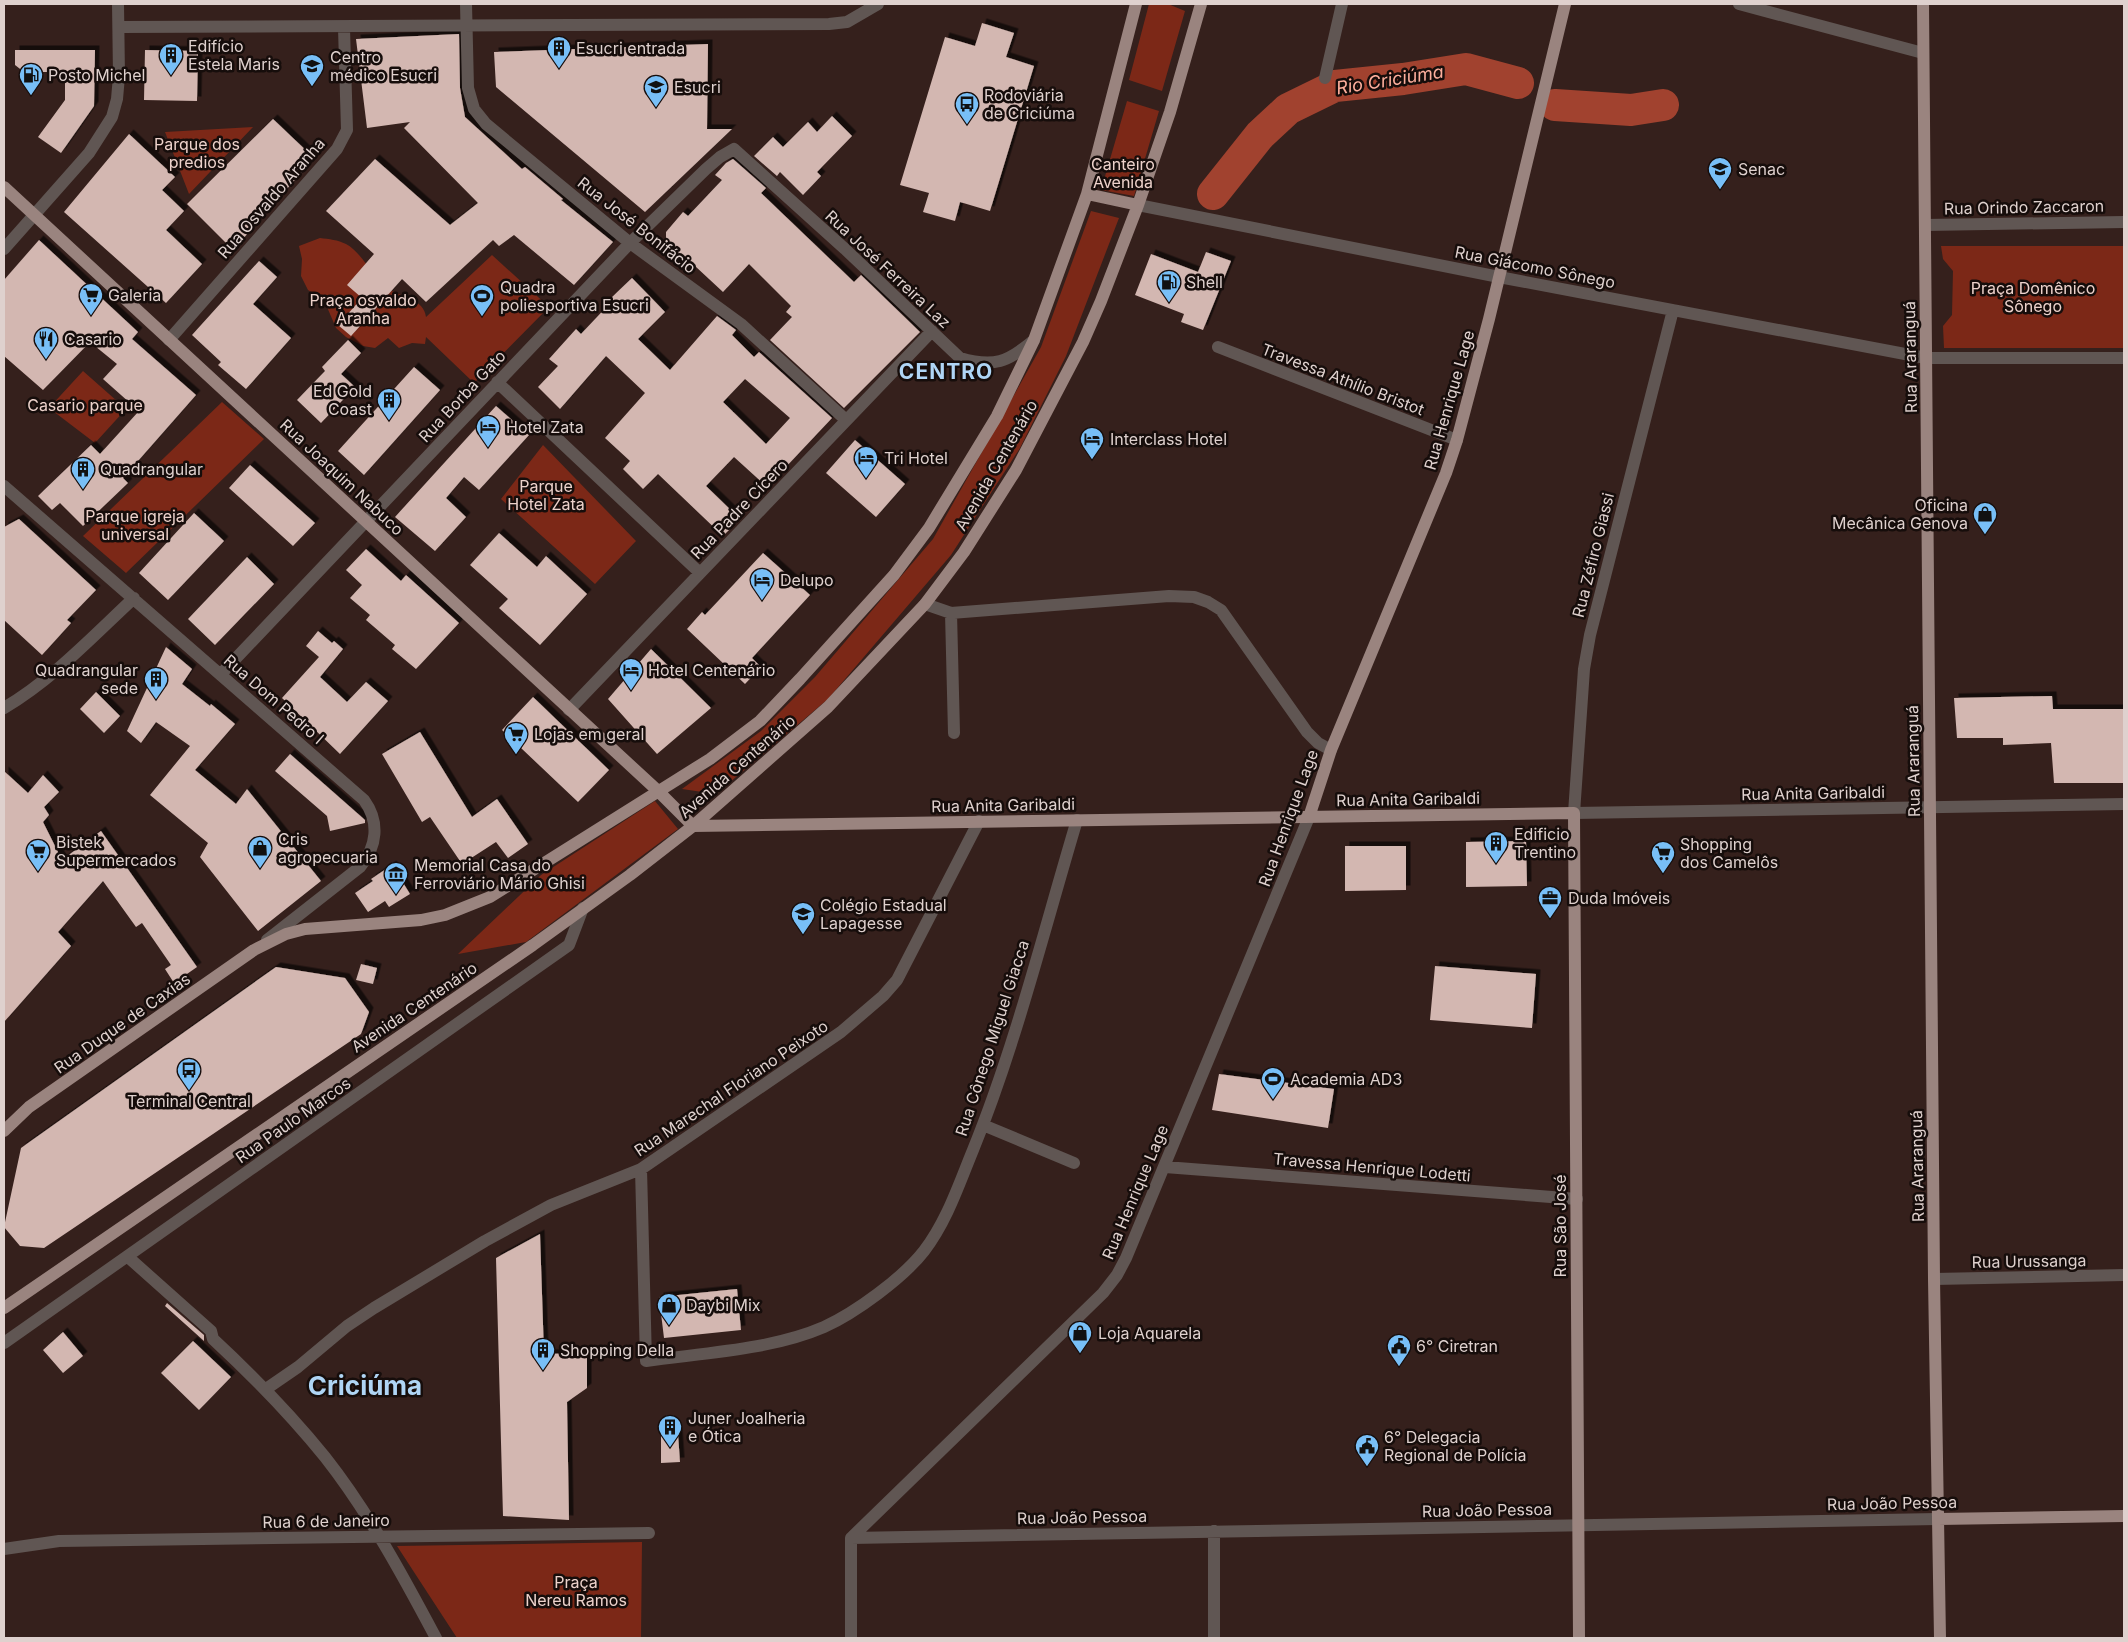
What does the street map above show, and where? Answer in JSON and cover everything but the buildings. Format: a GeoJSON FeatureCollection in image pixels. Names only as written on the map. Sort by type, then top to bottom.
{"type":"FeatureCollection","features":[{"type":"Feature","properties":{"kind":"main road","name":"Avenida Centenário"},"geometry":{"type":"LineString","coordinates":[[254,950],[286,934],[305,929],[421,920],[445,915],[490,897],[710,759],[760,721],[894,575],[929,528],[974,458],[997,416],[1034,340],[1087,194],[1136,4]]}},
{"type":"Feature","properties":{"kind":"main road","name":"Avenida Centenário"},"geometry":{"type":"LineString","coordinates":[[4,1308],[533,945],[630,876],[693,826],[828,707],[925,604],[984,522],[1016,470],[1040,427],[1101,301],[1138,205],[1170,112],[1201,4]]}},
{"type":"Feature","properties":{"kind":"main road","name":"Rua Henrique Lage"},"geometry":{"type":"LineString","coordinates":[[1309,817],[1331,750],[1446,473],[1457,440],[1499,277],[1564,4]]}},
{"type":"Feature","properties":{"kind":"main road","name":"Rua Araranguá"},"geometry":{"type":"LineString","coordinates":[[1923,4],[1934,1279],[1940,1638]]}},
{"type":"Feature","properties":{"kind":"main road","name":"Rua Joaquim Nabuco"},"geometry":{"type":"LineString","coordinates":[[4,187],[658,791],[693,826]]}},
{"type":"Feature","properties":{"kind":"main road"},"geometry":{"type":"LineString","coordinates":[[1087,194],[1138,205]]}},
{"type":"Feature","properties":{"kind":"main road","name":"Rua Anita Garibaldi"},"geometry":{"type":"LineString","coordinates":[[693,826],[1574,813]]}},
{"type":"Feature","properties":{"kind":"main road","name":"Rua São José"},"geometry":{"type":"LineString","coordinates":[[1574,813],[1579,1638]]}},
{"type":"Feature","properties":{"kind":"main road","name":"Rua Duque de Caxias"},"geometry":{"type":"LineString","coordinates":[[6,1128],[29,1107],[254,950]]}},
{"type":"Feature","properties":{"kind":"main road","name":"Rua João Pessoa"},"geometry":{"type":"LineString","coordinates":[[1938,1519],[2124,1516]]}},
{"type":"Feature","properties":{"kind":"street"},"geometry":{"type":"LineString","coordinates":[[4,249],[89,153],[112,118],[117,99],[119,76],[118,4]]}},
{"type":"Feature","properties":{"kind":"street","name":"Rua José Bonifácio"},"geometry":{"type":"LineString","coordinates":[[466,4],[468,88],[474,109],[486,124],[630,243],[741,324],[846,420]]}},
{"type":"Feature","properties":{"kind":"street"},"geometry":{"type":"LineString","coordinates":[[119,27],[344,28],[829,24],[847,22],[878,4]]}},
{"type":"Feature","properties":{"kind":"street"},"geometry":{"type":"LineString","coordinates":[[1324,78],[1342,4]]}},
{"type":"Feature","properties":{"kind":"street"},"geometry":{"type":"LineString","coordinates":[[1739,4],[1923,54]]}},
{"type":"Feature","properties":{"kind":"street","name":"Rua Osvaldo Aranha"},"geometry":{"type":"LineString","coordinates":[[169,340],[337,149],[347,130],[344,28]]}},
{"type":"Feature","properties":{"kind":"street","name":"Rua Borba Gato"},"geometry":{"type":"LineString","coordinates":[[221,674],[630,243],[720,156],[734,149]]}},
{"type":"Feature","properties":{"kind":"street","name":"Rua José Ferreira Laz"},"geometry":{"type":"LineString","coordinates":[[734,149],[960,358],[980,364],[998,362],[1018,354],[1034,340]]}},
{"type":"Feature","properties":{"kind":"street","name":"Rua Giácomo Sônego"},"geometry":{"type":"LineString","coordinates":[[1138,205],[1499,277],[1926,358],[2124,358]]}},
{"type":"Feature","properties":{"kind":"street","name":"Rua Orindo Zaccaron"},"geometry":{"type":"LineString","coordinates":[[1924,225],[2124,222]]}},
{"type":"Feature","properties":{"kind":"street","name":"Rua Zéfiro Giassi"},"geometry":{"type":"LineString","coordinates":[[1574,813],[1584,669],[1590,634],[1673,310]]}},
{"type":"Feature","properties":{"kind":"street","name":"Rua Padre Cícero"},"geometry":{"type":"LineString","coordinates":[[569,710],[932,331]]}},
{"type":"Feature","properties":{"kind":"street","name":"Travessa Athílio Bristot"},"geometry":{"type":"LineString","coordinates":[[1218,347],[1457,440]]}},
{"type":"Feature","properties":{"kind":"street"},"geometry":{"type":"LineString","coordinates":[[497,382],[700,573]]}},
{"type":"Feature","properties":{"kind":"street","name":"Rua Dom Pedro I"},"geometry":{"type":"LineString","coordinates":[[4,486],[221,674],[364,800],[370,808],[374,824],[374,839],[370,855],[360,867],[254,950]]}},
{"type":"Feature","properties":{"kind":"street"},"geometry":{"type":"LineString","coordinates":[[925,604],[951,613],[1169,596],[1194,597],[1208,602],[1221,610],[1307,732],[1318,743],[1331,750]]}},
{"type":"Feature","properties":{"kind":"street"},"geometry":{"type":"LineString","coordinates":[[4,708],[25,696],[44,680],[134,598]]}},
{"type":"Feature","properties":{"kind":"street"},"geometry":{"type":"LineString","coordinates":[[951,613],[954,733]]}},
{"type":"Feature","properties":{"kind":"street","name":"Rua Anita Garibaldi"},"geometry":{"type":"LineString","coordinates":[[1574,813],[2124,804]]}},
{"type":"Feature","properties":{"kind":"street","name":"Rua Henrique Lage"},"geometry":{"type":"LineString","coordinates":[[851,1538],[1103,1293],[1117,1275],[1165,1167],[1309,817]]}},
{"type":"Feature","properties":{"kind":"street","name":"Rua Cônego Miguel Giacca"},"geometry":{"type":"LineString","coordinates":[[642,1169],[646,1362],[762,1344],[801,1335],[824,1327],[876,1295],[923,1252],[938,1230],[983,1125],[995,1094],[1077,820]]}},
{"type":"Feature","properties":{"kind":"street","name":"Rua Marechal Floriano Peixoto"},"geometry":{"type":"LineString","coordinates":[[266,1389],[298,1367],[347,1326],[374,1308],[485,1241],[552,1205],[642,1169],[841,1032],[883,996],[901,972],[979,821]]}},
{"type":"Feature","properties":{"kind":"street","name":"Rua Paulo Marcos"},"geometry":{"type":"LineString","coordinates":[[4,1343],[569,945],[583,908]]}},
{"type":"Feature","properties":{"kind":"street"},"geometry":{"type":"LineString","coordinates":[[983,1125],[1074,1163]]}},
{"type":"Feature","properties":{"kind":"street","name":"Travessa Henrique Lodetti"},"geometry":{"type":"LineString","coordinates":[[1165,1167],[1576,1200]]}},
{"type":"Feature","properties":{"kind":"street"},"geometry":{"type":"LineString","coordinates":[[128,1257],[211,1331],[213,1339],[266,1389],[326,1458],[379,1537],[436,1638]]}},
{"type":"Feature","properties":{"kind":"street","name":"Rua Urussanga"},"geometry":{"type":"LineString","coordinates":[[1934,1279],[2124,1275]]}},
{"type":"Feature","properties":{"kind":"street","name":"Rua João Pessoa"},"geometry":{"type":"LineString","coordinates":[[851,1538],[1938,1519]]}},
{"type":"Feature","properties":{"kind":"street"},"geometry":{"type":"LineString","coordinates":[[1214,1531],[1214,1638]]}},
{"type":"Feature","properties":{"kind":"street","name":"Rua 6 de Janeiro"},"geometry":{"type":"LineString","coordinates":[[4,1549],[58,1541],[649,1533]]}},
{"type":"Feature","properties":{"kind":"street"},"geometry":{"type":"LineString","coordinates":[[851,1538],[851,1638]]}},
{"type":"Feature","properties":{"kind":"green space"},"geometry":{"type":"Polygon","coordinates":[[[1149,4],[1168,4],[1185,11],[1162,91],[1129,80],[1149,4]]]}},
{"type":"Feature","properties":{"kind":"green space","name":"Canteiro Avenida"},"geometry":{"type":"Polygon","coordinates":[[[1127,101],[1159,111],[1134,196],[1101,190],[1127,101]]]}},
{"type":"Feature","properties":{"kind":"green space","name":"Parque dos predios"},"geometry":{"type":"Polygon","coordinates":[[[253,127],[189,194],[165,132],[253,127]]]}},
{"type":"Feature","properties":{"kind":"green space","name":"Canteiro Avenida"},"geometry":{"type":"Polygon","coordinates":[[[1091,211],[1119,218],[1066,356],[1020,448],[951,555],[828,699],[716,794],[682,789],[761,731],[815,677],[933,539],[1041,347],[1091,211]]]}},
{"type":"Feature","properties":{"kind":"green space","name":"Praça osvaldo Aranha"},"geometry":{"type":"Polygon","coordinates":[[[320,238],[340,242],[352,248],[383,285],[417,302],[426,317],[492,255],[549,307],[474,383],[426,337],[425,344],[412,343],[399,348],[388,338],[375,348],[363,346],[346,337],[336,328],[324,300],[308,290],[301,276],[302,259],[299,246],[320,238]]]}},
{"type":"Feature","properties":{"kind":"green space","name":"Praça Domênico Sônego"},"geometry":{"type":"Polygon","coordinates":[[[1941,246],[2124,246],[2124,348],[1944,348],[1943,326],[1952,315],[1953,271],[1943,259],[1941,246]]]}},
{"type":"Feature","properties":{"kind":"green space","name":"Casario parque"},"geometry":{"type":"Polygon","coordinates":[[[83,371],[126,409],[95,443],[49,408],[83,371]]]}},
{"type":"Feature","properties":{"kind":"green space","name":"Parque igreja universal"},"geometry":{"type":"Polygon","coordinates":[[[222,402],[264,439],[126,573],[83,536],[222,402]]]}},
{"type":"Feature","properties":{"kind":"green space","name":"Parque Hotel Zata"},"geometry":{"type":"Polygon","coordinates":[[[543,445],[636,541],[595,584],[501,499],[543,445]]]}},
{"type":"Feature","properties":{"kind":"green space"},"geometry":{"type":"Polygon","coordinates":[[[655,801],[678,829],[526,942],[458,954],[541,875],[655,801]]]}},
{"type":"Feature","properties":{"kind":"green space","name":"Praça Nereu Ramos"},"geometry":{"type":"Polygon","coordinates":[[[642,1542],[641,1638],[457,1638],[397,1546],[642,1542]]]}},
{"type":"Feature","properties":{"kind":"waterway","name":"Rio Criciúma"},"geometry":{"type":"LineString","coordinates":[[1213,194],[1260,135],[1288,109],[1335,86],[1403,79],[1466,69],[1518,83]]}},
{"type":"Feature","properties":{"kind":"waterway","name":"Rio Criciúma"},"geometry":{"type":"LineString","coordinates":[[1555,105],[1631,110],[1663,105]]}},
{"type":"Feature","properties":{"kind":"place","name":"Esucri entrada"},"geometry":{"type":"Point","coordinates":[559,69]}},
{"type":"Feature","properties":{"kind":"place","name":"Edifício Estela Maris"},"geometry":{"type":"Point","coordinates":[171,76]}},
{"type":"Feature","properties":{"kind":"place","name":"Centro médico Esucri"},"geometry":{"type":"Point","coordinates":[312,87]}},
{"type":"Feature","properties":{"kind":"place","name":"Posto Michel"},"geometry":{"type":"Point","coordinates":[31,96]}},
{"type":"Feature","properties":{"kind":"place","name":"Esucri"},"geometry":{"type":"Point","coordinates":[656,108]}},
{"type":"Feature","properties":{"kind":"place","name":"Rodoviária de Criciúma"},"geometry":{"type":"Point","coordinates":[967,125]}},
{"type":"Feature","properties":{"kind":"place","name":"Senac"},"geometry":{"type":"Point","coordinates":[1720,190]}},
{"type":"Feature","properties":{"kind":"place","name":"Shell"},"geometry":{"type":"Point","coordinates":[1169,303]}},
{"type":"Feature","properties":{"kind":"place","name":"Galeria"},"geometry":{"type":"Point","coordinates":[91,316]}},
{"type":"Feature","properties":{"kind":"place","name":"Quadra poliesportiva Esucri"},"geometry":{"type":"Point","coordinates":[482,317]}},
{"type":"Feature","properties":{"kind":"place","name":"Casario"},"geometry":{"type":"Point","coordinates":[46,360]}},
{"type":"Feature","properties":{"kind":"place","name":"Ed Gold Coast"},"geometry":{"type":"Point","coordinates":[389,421]}},
{"type":"Feature","properties":{"kind":"place","name":"Hotel Zata"},"geometry":{"type":"Point","coordinates":[488,448]}},
{"type":"Feature","properties":{"kind":"place","name":"Interclass Hotel"},"geometry":{"type":"Point","coordinates":[1092,460]}},
{"type":"Feature","properties":{"kind":"place","name":"Tri Hotel"},"geometry":{"type":"Point","coordinates":[866,479]}},
{"type":"Feature","properties":{"kind":"place","name":"Quadrangular"},"geometry":{"type":"Point","coordinates":[83,490]}},
{"type":"Feature","properties":{"kind":"place","name":"Oficina Mecânica Genova"},"geometry":{"type":"Point","coordinates":[1985,535]}},
{"type":"Feature","properties":{"kind":"place","name":"Delupo"},"geometry":{"type":"Point","coordinates":[762,601]}},
{"type":"Feature","properties":{"kind":"place","name":"Hotel Centenário"},"geometry":{"type":"Point","coordinates":[631,691]}},
{"type":"Feature","properties":{"kind":"place","name":"Quadrangular sede"},"geometry":{"type":"Point","coordinates":[156,700]}},
{"type":"Feature","properties":{"kind":"place","name":"Lojas em geral"},"geometry":{"type":"Point","coordinates":[516,755]}},
{"type":"Feature","properties":{"kind":"place","name":"Edificio Trentino"},"geometry":{"type":"Point","coordinates":[1496,864]}},
{"type":"Feature","properties":{"kind":"place","name":"Cris agropecuaria"},"geometry":{"type":"Point","coordinates":[260,869]}},
{"type":"Feature","properties":{"kind":"place","name":"Bistek Supermercados"},"geometry":{"type":"Point","coordinates":[38,872]}},
{"type":"Feature","properties":{"kind":"place","name":"Shopping dos Camelôs"},"geometry":{"type":"Point","coordinates":[1663,874]}},
{"type":"Feature","properties":{"kind":"place","name":"Memorial Casa do Ferroviário Mário Ghisi"},"geometry":{"type":"Point","coordinates":[396,895]}},
{"type":"Feature","properties":{"kind":"place","name":"Duda Imóveis"},"geometry":{"type":"Point","coordinates":[1550,919]}},
{"type":"Feature","properties":{"kind":"place","name":"Colégio Estadual Lapagesse"},"geometry":{"type":"Point","coordinates":[803,935]}},
{"type":"Feature","properties":{"kind":"place","name":"Terminal Central"},"geometry":{"type":"Point","coordinates":[189,1091]}},
{"type":"Feature","properties":{"kind":"place","name":"Academia AD3"},"geometry":{"type":"Point","coordinates":[1273,1100]}},
{"type":"Feature","properties":{"kind":"place","name":"Daybi Mix"},"geometry":{"type":"Point","coordinates":[669,1326]}},
{"type":"Feature","properties":{"kind":"place","name":"Loja Aquarela"},"geometry":{"type":"Point","coordinates":[1080,1354]}},
{"type":"Feature","properties":{"kind":"place","name":"6° Ciretran"},"geometry":{"type":"Point","coordinates":[1399,1367]}},
{"type":"Feature","properties":{"kind":"place","name":"Shopping Della"},"geometry":{"type":"Point","coordinates":[543,1371]}},
{"type":"Feature","properties":{"kind":"place","name":"Juner Joalheria e Ótica"},"geometry":{"type":"Point","coordinates":[670,1448]}},
{"type":"Feature","properties":{"kind":"place","name":"6° Delegacia Regional de Polícia"},"geometry":{"type":"Point","coordinates":[1367,1467]}},
{"type":"Feature","properties":{"kind":"district","name":"CENTRO"},"geometry":{"type":"Point","coordinates":[946,372]}},
{"type":"Feature","properties":{"kind":"district","name":"Criciúma"},"geometry":{"type":"Point","coordinates":[365,1386]}}]}
